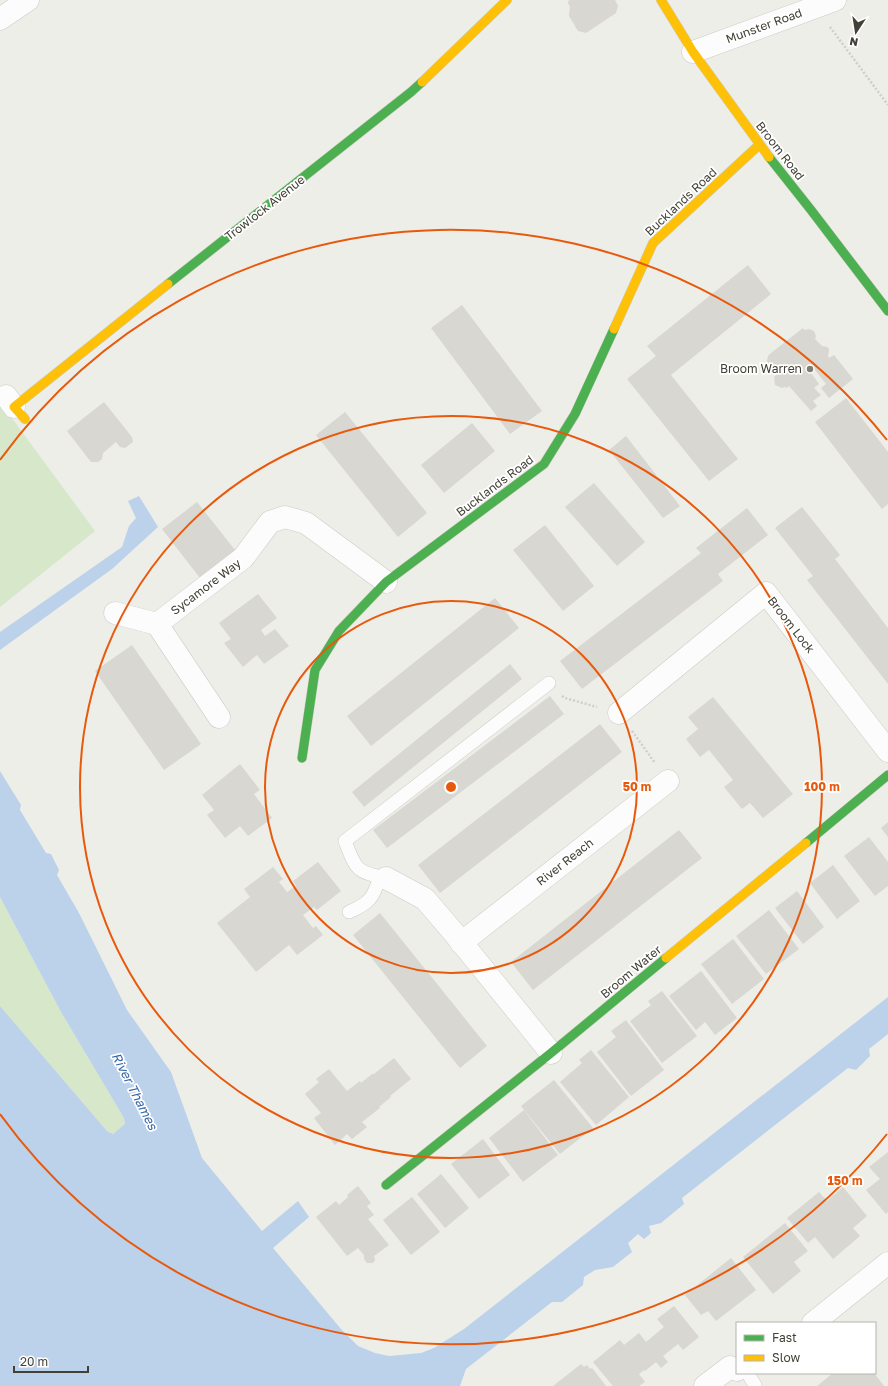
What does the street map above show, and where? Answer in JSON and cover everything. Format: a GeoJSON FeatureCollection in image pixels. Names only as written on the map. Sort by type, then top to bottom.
{"type":"FeatureCollection","features":[{"type":"Feature","properties":{"kind":"street"},"geometry":{"type":"LineString","coordinates":[[0,19],[28,0]]}},
{"type":"Feature","properties":{"kind":"street","name":"Broom Road"},"geometry":{"type":"LineString","coordinates":[[661,0],[693,52],[759,145],[888,311]]}},
{"type":"Feature","properties":{"kind":"street","name":"Trowlock Avenue"},"geometry":{"type":"LineString","coordinates":[[15,407],[411,92],[505,1]]}},
{"type":"Feature","properties":{"kind":"street","name":"Munster Road"},"geometry":{"type":"LineString","coordinates":[[693,52],[825,4]]}},
{"type":"Feature","properties":{"kind":"street","name":"Bucklands Road"},"geometry":{"type":"LineString","coordinates":[[302,758],[315,670],[339,631],[386,582],[411,565],[544,464],[575,414],[653,243],[759,145]]}},
{"type":"Feature","properties":{"kind":"street","name":"Sycamore Way"},"geometry":{"type":"LineString","coordinates":[[156,624],[243,558],[270,522],[285,517],[306,523],[386,582]]}},
{"type":"Feature","properties":{"kind":"street","name":"Broom Lock"},"geometry":{"type":"LineString","coordinates":[[619,713],[766,593],[888,751]]}},
{"type":"Feature","properties":{"kind":"street"},"geometry":{"type":"LineString","coordinates":[[115,613],[156,624],[219,717]]}},
{"type":"Feature","properties":{"kind":"street","name":"Broom Water"},"geometry":{"type":"LineString","coordinates":[[386,1185],[551,1053],[888,775]]}},
{"type":"Feature","properties":{"kind":"street","name":"River Reach"},"geometry":{"type":"LineString","coordinates":[[461,943],[668,781]]}},
{"type":"Feature","properties":{"kind":"street"},"geometry":{"type":"LineString","coordinates":[[383,877],[425,899],[551,1053]]}},
{"type":"Feature","properties":{"kind":"street"},"geometry":{"type":"LineString","coordinates":[[814,1322],[888,1264]]}},
{"type":"Feature","properties":{"kind":"street"},"geometry":{"type":"LineString","coordinates":[[705,1386],[730,1368],[736,1370]]}},
{"type":"Feature","properties":{"kind":"lane"},"geometry":{"type":"LineString","coordinates":[[349,912],[363,906],[374,895],[383,877],[365,873],[354,865],[345,842],[549,683]]}},
{"type":"Feature","properties":{"kind":"path"},"geometry":{"type":"LineString","coordinates":[[825,4],[888,105]]}},
{"type":"Feature","properties":{"kind":"path"},"geometry":{"type":"LineString","coordinates":[[549,683],[565,698],[619,713],[668,781]]}},
{"type":"Feature","properties":{"kind":"green space"},"geometry":{"type":"Polygon","coordinates":[[[0,402],[95,531],[0,607],[0,402]]]}},
{"type":"Feature","properties":{"kind":"green space"},"geometry":{"type":"Polygon","coordinates":[[[0,897],[61,1012],[124,1118],[125,1125],[113,1134],[107,1131],[0,1006],[0,897]]]}},
{"type":"Feature","properties":{"kind":"water"},"geometry":{"type":"Polygon","coordinates":[[[139,496],[158,527],[112,569],[0,650],[0,632],[122,547],[129,526],[136,518],[128,501],[139,496]]]}},
{"type":"Feature","properties":{"kind":"water","name":"River Thames"},"geometry":{"type":"Polygon","coordinates":[[[0,771],[21,805],[20,810],[46,853],[51,854],[59,870],[57,875],[79,913],[127,1010],[171,1072],[202,1158],[262,1231],[298,1201],[309,1217],[273,1248],[341,1329],[358,1346],[375,1353],[389,1356],[421,1353],[434,1348],[464,1329],[888,997],[888,1034],[869,1049],[870,1056],[856,1070],[848,1068],[682,1198],[684,1204],[661,1223],[649,1226],[651,1233],[644,1239],[638,1234],[628,1243],[632,1252],[613,1267],[595,1270],[584,1277],[583,1285],[562,1302],[552,1302],[466,1369],[460,1386],[0,1386],[0,1006],[107,1131],[113,1134],[125,1124],[124,1118],[61,1012],[0,897],[0,771]]]}},
{"type":"Feature","properties":{"kind":"building"},"geometry":{"type":"Polygon","coordinates":[[[569,0],[615,0],[618,6],[616,13],[586,33],[578,31],[569,16],[569,0]]]}},
{"type":"Feature","properties":{"kind":"building"},"geometry":{"type":"Polygon","coordinates":[[[748,265],[771,294],[671,375],[738,459],[709,481],[627,379],[656,356],[647,346],[748,265]]]}},
{"type":"Feature","properties":{"kind":"building"},"geometry":{"type":"Polygon","coordinates":[[[462,305],[542,411],[510,434],[431,328],[462,305]]]}},
{"type":"Feature","properties":{"kind":"building","name":"Broom Warren"},"geometry":{"type":"Polygon","coordinates":[[[803,328],[804,330],[809,329],[814,331],[816,336],[815,339],[822,346],[829,349],[829,358],[834,355],[853,379],[829,398],[821,388],[826,384],[815,370],[811,373],[819,384],[814,388],[821,395],[813,401],[817,406],[811,411],[789,386],[787,388],[782,388],[775,385],[774,377],[776,375],[773,371],[776,368],[769,365],[767,361],[768,356],[771,353],[803,328]]]}},
{"type":"Feature","properties":{"kind":"building"},"geometry":{"type":"Polygon","coordinates":[[[846,398],[888,452],[888,504],[882,509],[815,422],[846,398]]]}},
{"type":"Feature","properties":{"kind":"building"},"geometry":{"type":"Polygon","coordinates":[[[104,402],[132,437],[133,442],[125,448],[120,447],[116,442],[103,453],[102,459],[98,462],[91,462],[67,431],[104,402]]]}},
{"type":"Feature","properties":{"kind":"building"},"geometry":{"type":"Polygon","coordinates":[[[345,412],[427,513],[398,537],[316,435],[345,412]]]}},
{"type":"Feature","properties":{"kind":"building"},"geometry":{"type":"Polygon","coordinates":[[[472,423],[495,451],[444,493],[421,465],[472,423]]]}},
{"type":"Feature","properties":{"kind":"building"},"geometry":{"type":"Polygon","coordinates":[[[626,436],[680,506],[663,518],[609,450],[626,436]]]}},
{"type":"Feature","properties":{"kind":"building"},"geometry":{"type":"Polygon","coordinates":[[[594,483],[645,542],[617,566],[565,507],[594,483]]]}},
{"type":"Feature","properties":{"kind":"building"},"geometry":{"type":"Polygon","coordinates":[[[197,502],[235,550],[200,578],[162,529],[197,502]]]}},
{"type":"Feature","properties":{"kind":"building"},"geometry":{"type":"Polygon","coordinates":[[[802,507],[840,555],[835,559],[888,628],[888,684],[807,580],[813,576],[775,528],[802,507]]]}},
{"type":"Feature","properties":{"kind":"building"},"geometry":{"type":"Polygon","coordinates":[[[747,508],[768,535],[718,574],[723,581],[582,689],[560,661],[701,553],[696,548],[747,508]]]}},
{"type":"Feature","properties":{"kind":"building"},"geometry":{"type":"Polygon","coordinates":[[[545,525],[594,586],[563,611],[513,550],[545,525]]]}},
{"type":"Feature","properties":{"kind":"building"},"geometry":{"type":"Polygon","coordinates":[[[258,594],[277,618],[261,630],[265,636],[275,629],[289,646],[264,664],[257,655],[243,667],[224,643],[231,639],[219,623],[258,594]]]}},
{"type":"Feature","properties":{"kind":"building"},"geometry":{"type":"Polygon","coordinates":[[[495,598],[519,628],[371,746],[347,716],[495,598]]]}},
{"type":"Feature","properties":{"kind":"building"},"geometry":{"type":"Polygon","coordinates":[[[132,645],[201,744],[164,770],[95,671],[132,645]]]}},
{"type":"Feature","properties":{"kind":"building"},"geometry":{"type":"Polygon","coordinates":[[[510,664],[522,679],[364,807],[352,792],[510,664]]]}},
{"type":"Feature","properties":{"kind":"building"},"geometry":{"type":"Polygon","coordinates":[[[550,696],[564,714],[387,848],[373,830],[550,696]]]}},
{"type":"Feature","properties":{"kind":"building"},"geometry":{"type":"Polygon","coordinates":[[[713,697],[793,794],[763,818],[750,803],[742,809],[724,787],[733,780],[709,750],[700,757],[686,739],[698,729],[688,717],[713,697]]]}},
{"type":"Feature","properties":{"kind":"building"},"geometry":{"type":"Polygon","coordinates":[[[600,724],[622,752],[440,893],[418,865],[600,724]]]}},
{"type":"Feature","properties":{"kind":"building"},"geometry":{"type":"Polygon","coordinates":[[[240,764],[260,790],[254,794],[272,818],[248,836],[240,826],[225,838],[207,815],[214,810],[202,795],[240,764]]]}},
{"type":"Feature","properties":{"kind":"building"},"geometry":{"type":"Polygon","coordinates":[[[888,822],[888,837],[881,828],[888,822]]]}},
{"type":"Feature","properties":{"kind":"building"},"geometry":{"type":"Polygon","coordinates":[[[679,830],[702,858],[533,990],[511,962],[679,830]]]}},
{"type":"Feature","properties":{"kind":"building"},"geometry":{"type":"Polygon","coordinates":[[[869,837],[888,862],[888,886],[875,896],[844,856],[869,837]]]}},
{"type":"Feature","properties":{"kind":"building"},"geometry":{"type":"Polygon","coordinates":[[[318,862],[341,891],[317,910],[314,907],[303,915],[313,928],[316,926],[323,935],[297,955],[289,945],[256,972],[217,923],[250,897],[244,889],[273,867],[283,879],[279,882],[287,892],[296,886],[293,881],[318,862]]]}},
{"type":"Feature","properties":{"kind":"building"},"geometry":{"type":"Polygon","coordinates":[[[833,865],[860,901],[837,919],[810,883],[833,865]]]}},
{"type":"Feature","properties":{"kind":"building"},"geometry":{"type":"Polygon","coordinates":[[[797,891],[824,927],[803,944],[775,908],[797,891]]]}},
{"type":"Feature","properties":{"kind":"building"},"geometry":{"type":"Polygon","coordinates":[[[769,910],[799,949],[766,974],[736,936],[769,910]]]}},
{"type":"Feature","properties":{"kind":"building"},"geometry":{"type":"Polygon","coordinates":[[[380,913],[487,1046],[460,1068],[353,935],[380,913]]]}},
{"type":"Feature","properties":{"kind":"building"},"geometry":{"type":"Polygon","coordinates":[[[733,939],[764,979],[732,1004],[701,964],[733,939]]]}},
{"type":"Feature","properties":{"kind":"building"},"geometry":{"type":"Polygon","coordinates":[[[701,971],[737,1018],[715,1035],[705,1022],[696,1030],[669,996],[701,971]]]}},
{"type":"Feature","properties":{"kind":"building"},"geometry":{"type":"Polygon","coordinates":[[[662,991],[697,1036],[662,1063],[630,1021],[651,1005],[648,1001],[662,991]]]}},
{"type":"Feature","properties":{"kind":"building"},"geometry":{"type":"Polygon","coordinates":[[[626,1020],[664,1070],[631,1096],[597,1052],[616,1037],[611,1031],[626,1020]]]}},
{"type":"Feature","properties":{"kind":"building"},"geometry":{"type":"Polygon","coordinates":[[[591,1050],[629,1097],[596,1125],[560,1082],[582,1063],[579,1060],[591,1050]]]}},
{"type":"Feature","properties":{"kind":"building"},"geometry":{"type":"Polygon","coordinates":[[[394,1058],[411,1079],[390,1096],[391,1097],[379,1107],[380,1108],[362,1122],[367,1127],[352,1139],[347,1134],[335,1145],[314,1118],[321,1113],[305,1094],[319,1082],[316,1079],[329,1069],[347,1091],[360,1081],[361,1083],[374,1074],[394,1058]]]}},
{"type":"Feature","properties":{"kind":"building"},"geometry":{"type":"Polygon","coordinates":[[[554,1080],[593,1128],[560,1154],[521,1106],[554,1080]]]}},
{"type":"Feature","properties":{"kind":"building"},"geometry":{"type":"Polygon","coordinates":[[[524,1110],[558,1155],[523,1182],[489,1138],[524,1110]]]}},
{"type":"Feature","properties":{"kind":"building"},"geometry":{"type":"Polygon","coordinates":[[[483,1139],[510,1175],[479,1199],[451,1164],[483,1139]]]}},
{"type":"Feature","properties":{"kind":"building"},"geometry":{"type":"Polygon","coordinates":[[[888,1152],[888,1212],[886,1214],[866,1190],[880,1179],[869,1167],[888,1152]]]}},
{"type":"Feature","properties":{"kind":"building"},"geometry":{"type":"Polygon","coordinates":[[[441,1174],[469,1208],[445,1228],[417,1194],[441,1174]]]}},
{"type":"Feature","properties":{"kind":"building"},"geometry":{"type":"Polygon","coordinates":[[[358,1186],[371,1203],[367,1206],[374,1215],[368,1219],[389,1245],[374,1256],[375,1260],[373,1263],[367,1263],[364,1259],[364,1255],[358,1248],[347,1256],[316,1217],[336,1201],[339,1205],[348,1197],[347,1195],[358,1186]]]}},
{"type":"Feature","properties":{"kind":"building"},"geometry":{"type":"Polygon","coordinates":[[[843,1187],[867,1216],[853,1228],[860,1236],[833,1259],[815,1237],[808,1243],[787,1218],[819,1192],[827,1201],[843,1187]]]}},
{"type":"Feature","properties":{"kind":"building"},"geometry":{"type":"Polygon","coordinates":[[[412,1197],[440,1232],[411,1255],[383,1220],[412,1197]]]}},
{"type":"Feature","properties":{"kind":"building"},"geometry":{"type":"Polygon","coordinates":[[[785,1223],[808,1251],[794,1262],[801,1271],[773,1294],[743,1257],[785,1223]]]}},
{"type":"Feature","properties":{"kind":"building"},"geometry":{"type":"Polygon","coordinates":[[[731,1258],[756,1290],[716,1321],[708,1311],[701,1315],[685,1295],[731,1258]]]}},
{"type":"Feature","properties":{"kind":"building"},"geometry":{"type":"Polygon","coordinates":[[[674,1306],[699,1337],[683,1350],[678,1344],[663,1356],[668,1362],[661,1368],[656,1362],[639,1374],[645,1382],[639,1386],[613,1386],[593,1362],[620,1340],[624,1345],[639,1333],[646,1342],[664,1327],[657,1319],[674,1306]]]}},
{"type":"Feature","properties":{"kind":"building"},"geometry":{"type":"Polygon","coordinates":[[[581,1364],[584,1367],[587,1365],[590,1369],[592,1368],[606,1386],[553,1386],[581,1364]]]}},
{"type":"Feature","properties":{"kind":"building"},"geometry":{"type":"Polygon","coordinates":[[[832,1374],[875,1374],[884,1386],[817,1386],[832,1374]]]}},
{"type":"Feature","properties":{"kind":"traffic: fast"},"geometry":{"type":"LineString","coordinates":[[168,284],[422,82]]}},
{"type":"Feature","properties":{"kind":"traffic: fast"},"geometry":{"type":"LineString","coordinates":[[769,157],[888,311]]}},
{"type":"Feature","properties":{"kind":"traffic: fast"},"geometry":{"type":"LineString","coordinates":[[302,758],[315,670],[339,631],[386,582],[544,464],[575,414],[614,329]]}},
{"type":"Feature","properties":{"kind":"traffic: fast"},"geometry":{"type":"LineString","coordinates":[[806,843],[888,775]]}},
{"type":"Feature","properties":{"kind":"traffic: fast"},"geometry":{"type":"LineString","coordinates":[[386,1185],[551,1053],[666,958]]}},
{"type":"Feature","properties":{"kind":"traffic: slow"},"geometry":{"type":"LineString","coordinates":[[422,82],[507,0]]}},
{"type":"Feature","properties":{"kind":"traffic: slow"},"geometry":{"type":"LineString","coordinates":[[661,0],[693,52],[769,157]]}},
{"type":"Feature","properties":{"kind":"traffic: slow"},"geometry":{"type":"LineString","coordinates":[[614,329],[653,243],[759,145]]}},
{"type":"Feature","properties":{"kind":"traffic: slow"},"geometry":{"type":"LineString","coordinates":[[25,419],[14,407],[168,284]]}},
{"type":"Feature","properties":{"kind":"traffic: slow"},"geometry":{"type":"LineString","coordinates":[[666,958],[806,843]]}},
{"type":"Feature","properties":{"kind":"place","name":"Broom Warren"},"geometry":{"type":"Point","coordinates":[810,369]}}]}
